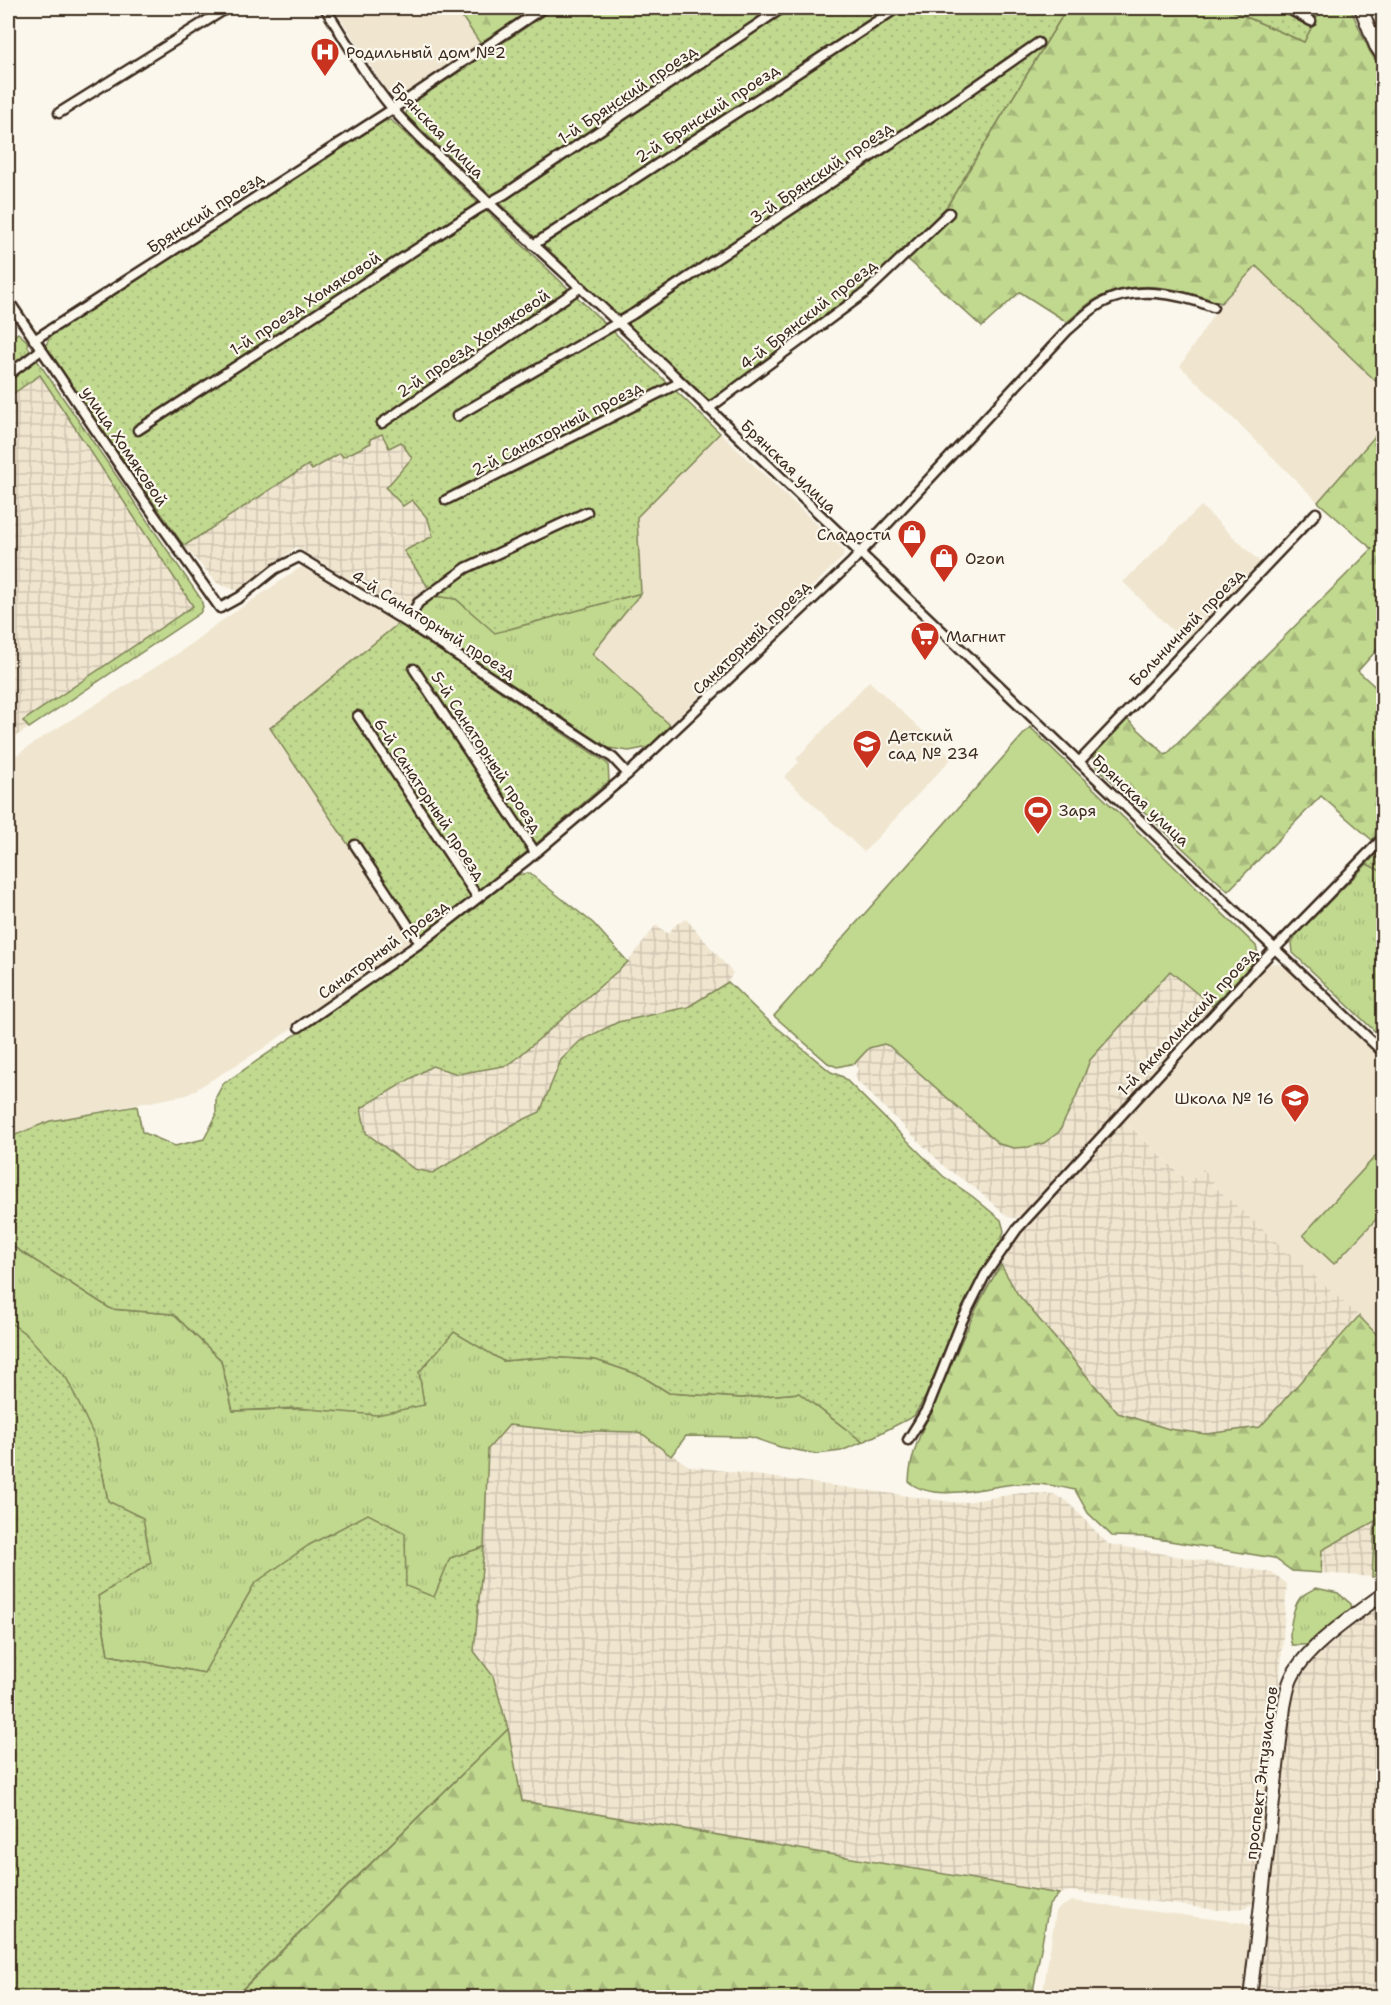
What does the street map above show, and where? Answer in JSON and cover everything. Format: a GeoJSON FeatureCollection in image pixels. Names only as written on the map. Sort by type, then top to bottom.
{"type":"FeatureCollection","features":[{"type":"Feature","properties":{"kind":"street"},"geometry":{"type":"LineString","coordinates":[[59,114],[226,8]]}},
{"type":"Feature","properties":{"kind":"street","name":"Брянская улица"},"geometry":{"type":"LineString","coordinates":[[325,8],[392,108],[533,245],[618,322],[1383,1053]]}},
{"type":"Feature","properties":{"kind":"street","name":"Брянский проезд"},"geometry":{"type":"LineString","coordinates":[[34,340],[543,8]]}},
{"type":"Feature","properties":{"kind":"street","name":"1-й Брянский проезд"},"geometry":{"type":"LineString","coordinates":[[489,203],[782,8]]}},
{"type":"Feature","properties":{"kind":"street","name":"2-й Брянский проезд"},"geometry":{"type":"LineString","coordinates":[[533,245],[897,8]]}},
{"type":"Feature","properties":{"kind":"street"},"geometry":{"type":"LineString","coordinates":[[1287,8],[1311,21]]}},
{"type":"Feature","properties":{"kind":"street"},"geometry":{"type":"LineString","coordinates":[[1360,8],[1383,58]]}},
{"type":"Feature","properties":{"kind":"street","name":"3-й Брянский проезд"},"geometry":{"type":"LineString","coordinates":[[457,416],[633,314],[1038,43]]}},
{"type":"Feature","properties":{"kind":"street","name":"1-й проезд Хомяковой"},"geometry":{"type":"LineString","coordinates":[[138,430],[489,203]]}},
{"type":"Feature","properties":{"kind":"street","name":"4-й Брянский проезд"},"geometry":{"type":"LineString","coordinates":[[708,409],[866,292],[949,213]]}},
{"type":"Feature","properties":{"kind":"street","name":"2-й проезд Хомяковой"},"geometry":{"type":"LineString","coordinates":[[382,423],[581,287]]}},
{"type":"Feature","properties":{"kind":"street","name":"Санаторный проезд"},"geometry":{"type":"LineString","coordinates":[[299,1027],[420,944],[628,774],[859,552],[1067,331],[1098,305],[1118,295],[1138,293],[1173,296],[1213,307]]}},
{"type":"Feature","properties":{"kind":"street","name":"улица Хомяковой"},"geometry":{"type":"LineString","coordinates":[[8,300],[220,608]]}},
{"type":"Feature","properties":{"kind":"street"},"geometry":{"type":"LineString","coordinates":[[8,375],[41,350]]}},
{"type":"Feature","properties":{"kind":"street","name":"2-й Санаторный проезд"},"geometry":{"type":"LineString","coordinates":[[446,500],[681,382]]}},
{"type":"Feature","properties":{"kind":"street"},"geometry":{"type":"LineString","coordinates":[[408,623],[418,603],[466,568],[587,512]]}},
{"type":"Feature","properties":{"kind":"street","name":"Больничный проезд"},"geometry":{"type":"LineString","coordinates":[[1079,762],[1316,513]]}},
{"type":"Feature","properties":{"kind":"street","name":"4-й Санаторный проезд"},"geometry":{"type":"LineString","coordinates":[[220,608],[240,597],[274,569],[299,557],[408,623],[613,758],[628,774]]}},
{"type":"Feature","properties":{"kind":"street","name":"5-й Санаторный проезд"},"geometry":{"type":"LineString","coordinates":[[414,669],[535,852]]}},
{"type":"Feature","properties":{"kind":"street","name":"6-й Санаторный проезд"},"geometry":{"type":"LineString","coordinates":[[358,717],[478,898]]}},
{"type":"Feature","properties":{"kind":"street","name":"1-й Акмолинский проезд"},"geometry":{"type":"LineString","coordinates":[[908,1440],[927,1409],[962,1321],[985,1275],[1017,1229],[1275,948],[1383,837]]}},
{"type":"Feature","properties":{"kind":"street"},"geometry":{"type":"LineString","coordinates":[[355,845],[420,944]]}},
{"type":"Feature","properties":{"kind":"street","name":"проспект Энтузиастов"},"geometry":{"type":"LineString","coordinates":[[1250,1998],[1284,1707],[1290,1680],[1311,1650],[1383,1593]]}},
{"type":"Feature","properties":{"kind":"shaded area"},"geometry":{"type":"Polygon","coordinates":[[[334,8],[456,8],[480,43],[401,97],[395,98],[386,90],[334,8]]]}},
{"type":"Feature","properties":{"kind":"shaded area"},"geometry":{"type":"Polygon","coordinates":[[[1256,266],[1383,388],[1383,427],[1318,502],[1180,366],[1221,303],[1256,266]]]}},
{"type":"Feature","properties":{"kind":"shaded area"},"geometry":{"type":"Polygon","coordinates":[[[40,375],[193,606],[24,721],[29,728],[8,741],[8,397],[40,375]]]}},
{"type":"Feature","properties":{"kind":"shaded area"},"geometry":{"type":"Polygon","coordinates":[[[720,433],[844,552],[843,557],[670,725],[592,654],[641,593],[637,517],[720,433]]]}},
{"type":"Feature","properties":{"kind":"shaded area"},"geometry":{"type":"Polygon","coordinates":[[[382,434],[401,442],[412,458],[412,500],[428,519],[433,536],[434,596],[406,614],[296,547],[242,591],[218,584],[184,546],[308,465],[312,470],[341,453],[371,442],[370,439],[382,434]]]}},
{"type":"Feature","properties":{"kind":"shaded area"},"geometry":{"type":"Polygon","coordinates":[[[1201,506],[1261,563],[1185,643],[1123,582],[1201,506]]]}},
{"type":"Feature","properties":{"kind":"shaded area"},"geometry":{"type":"Polygon","coordinates":[[[304,565],[399,623],[271,728],[404,927],[411,923],[419,936],[267,1046],[187,1095],[50,1121],[13,1136],[8,1132],[8,761],[180,652],[304,565]]]}},
{"type":"Feature","properties":{"kind":"shaded area","name":"Детский сад № 234"},"geometry":{"type":"Polygon","coordinates":[[[869,681],[952,758],[864,852],[784,777],[799,762],[796,759],[869,681]]]}},
{"type":"Feature","properties":{"kind":"shaded area"},"geometry":{"type":"Polygon","coordinates":[[[686,919],[733,973],[728,982],[688,1007],[618,1022],[561,1060],[540,1112],[512,1125],[433,1173],[414,1169],[366,1133],[361,1108],[432,1066],[458,1074],[509,1065],[628,962],[656,925],[668,934],[675,925],[686,919]]]}},
{"type":"Feature","properties":{"kind":"shaded area","name":"Школа № 16"},"geometry":{"type":"Polygon","coordinates":[[[1276,963],[1284,966],[1383,1061],[1383,1341],[1211,1183],[1202,1170],[1189,1183],[1123,1120],[1268,964],[1276,963]]]}},
{"type":"Feature","properties":{"kind":"shaded area"},"geometry":{"type":"Polygon","coordinates":[[[1170,971],[1212,1006],[1022,1215],[1015,1218],[1008,1217],[975,1188],[946,1168],[857,1081],[855,1076],[858,1069],[855,1063],[869,1048],[885,1044],[999,1144],[1029,1147],[1044,1143],[1052,1139],[1065,1123],[1090,1060],[1170,971]]]}},
{"type":"Feature","properties":{"kind":"shaded area"},"geometry":{"type":"Polygon","coordinates":[[[1123,1120],[1189,1183],[1203,1169],[1214,1180],[1212,1184],[1359,1316],[1260,1427],[1206,1434],[1169,1429],[1118,1413],[1017,1293],[1001,1265],[1019,1235],[1123,1120]]]}},
{"type":"Feature","properties":{"kind":"shaded area"},"geometry":{"type":"Polygon","coordinates":[[[509,1425],[556,1430],[634,1432],[644,1435],[689,1466],[959,1503],[1021,1493],[1053,1494],[1067,1501],[1108,1544],[1273,1573],[1287,1584],[1279,1691],[1255,1903],[1244,1908],[1218,1910],[1071,1891],[1059,1894],[522,1801],[508,1729],[493,1676],[474,1651],[484,1547],[488,1449],[509,1425]]]}},
{"type":"Feature","properties":{"kind":"shaded area"},"geometry":{"type":"Polygon","coordinates":[[[1375,1521],[1372,1577],[1321,1573],[1322,1550],[1375,1521]]]}},
{"type":"Feature","properties":{"kind":"shaded area"},"geometry":{"type":"Polygon","coordinates":[[[1383,1602],[1383,1997],[1254,1998],[1294,1682],[1314,1654],[1383,1602]]]}},
{"type":"Feature","properties":{"kind":"shaded area"},"geometry":{"type":"Polygon","coordinates":[[[1072,1901],[1244,1923],[1250,1927],[1252,1932],[1245,1997],[1042,1998],[1056,1911],[1072,1901]]]}},
{"type":"Feature","properties":{"kind":"green space"},"geometry":{"type":"Polygon","coordinates":[[[456,8],[533,8],[480,43],[456,8]]]}},
{"type":"Feature","properties":{"kind":"green space"},"geometry":{"type":"Polygon","coordinates":[[[555,8],[1067,8],[947,206],[901,253],[860,290],[710,403],[406,115],[411,104],[555,8]]]}},
{"type":"Feature","properties":{"kind":"green space"},"geometry":{"type":"Polygon","coordinates":[[[1067,8],[1226,8],[1304,42],[1321,8],[1350,8],[1370,52],[1383,72],[1383,388],[1256,266],[1221,303],[1174,289],[1127,288],[1096,299],[1067,322],[1020,292],[982,327],[901,253],[947,206],[1067,8]]]}},
{"type":"Feature","properties":{"kind":"green space"},"geometry":{"type":"Polygon","coordinates":[[[1226,8],[1321,8],[1304,42],[1226,8]]]}},
{"type":"Feature","properties":{"kind":"green space"},"geometry":{"type":"Polygon","coordinates":[[[391,120],[720,433],[637,517],[641,593],[495,633],[456,599],[434,596],[404,551],[433,536],[428,519],[412,500],[403,506],[386,488],[412,458],[401,442],[389,448],[382,434],[370,439],[371,443],[343,457],[340,453],[312,470],[308,465],[184,546],[45,348],[50,336],[384,121],[391,120]]]}},
{"type":"Feature","properties":{"kind":"green space"},"geometry":{"type":"Polygon","coordinates":[[[18,333],[27,341],[28,347],[201,599],[203,607],[200,613],[29,728],[23,721],[193,606],[40,375],[8,397],[8,340],[18,333]]]}},
{"type":"Feature","properties":{"kind":"green space"},"geometry":{"type":"Polygon","coordinates":[[[1383,427],[1383,643],[1358,671],[1383,694],[1383,827],[1372,840],[1321,796],[1228,891],[1096,766],[1095,750],[1127,719],[1166,755],[1372,549],[1318,502],[1383,427]]]}},
{"type":"Feature","properties":{"kind":"green space"},"geometry":{"type":"Polygon","coordinates":[[[641,593],[592,654],[670,725],[649,747],[629,751],[608,748],[406,614],[434,596],[456,599],[496,632],[641,593]]]}},
{"type":"Feature","properties":{"kind":"green space"},"geometry":{"type":"Polygon","coordinates":[[[399,623],[608,764],[609,781],[480,892],[419,936],[411,924],[404,928],[270,728],[399,623]]]}},
{"type":"Feature","properties":{"kind":"green space","name":"Заря"},"geometry":{"type":"Polygon","coordinates":[[[1030,727],[1256,946],[1258,954],[1254,962],[1212,1006],[1170,971],[1090,1060],[1059,1132],[1044,1143],[1014,1148],[999,1144],[889,1046],[884,1044],[869,1048],[855,1063],[837,1067],[828,1063],[774,1016],[1030,727]]]}},
{"type":"Feature","properties":{"kind":"green space"},"geometry":{"type":"Polygon","coordinates":[[[1383,847],[1383,872],[1367,864],[1383,847]]]}},
{"type":"Feature","properties":{"kind":"green space"},"geometry":{"type":"Polygon","coordinates":[[[1367,864],[1383,872],[1383,1039],[1293,953],[1292,943],[1296,935],[1367,864]]]}},
{"type":"Feature","properties":{"kind":"green space"},"geometry":{"type":"Polygon","coordinates":[[[529,873],[593,923],[628,962],[509,1065],[458,1074],[432,1066],[361,1108],[366,1133],[414,1169],[433,1173],[512,1125],[540,1112],[561,1060],[580,1041],[618,1022],[688,1007],[728,982],[763,1016],[831,1072],[843,1077],[943,1176],[1001,1220],[1004,1231],[1000,1244],[982,1271],[959,1314],[926,1396],[914,1416],[863,1442],[799,1393],[742,1398],[669,1393],[640,1375],[596,1360],[549,1357],[503,1361],[454,1332],[419,1372],[424,1405],[377,1415],[297,1408],[233,1411],[221,1360],[173,1314],[111,1309],[14,1247],[8,1247],[8,1132],[13,1136],[50,1121],[137,1106],[142,1132],[175,1146],[204,1139],[216,1116],[216,1097],[223,1084],[420,950],[517,875],[529,873]]]}},
{"type":"Feature","properties":{"kind":"green space"},"geometry":{"type":"Polygon","coordinates":[[[1383,1148],[1383,1212],[1334,1264],[1303,1235],[1383,1148]]]}},
{"type":"Feature","properties":{"kind":"green space"},"geometry":{"type":"Polygon","coordinates":[[[8,1247],[14,1247],[111,1309],[173,1314],[221,1360],[233,1411],[424,1405],[419,1372],[454,1331],[503,1361],[549,1357],[596,1360],[640,1375],[669,1393],[742,1398],[799,1393],[863,1442],[841,1451],[817,1454],[780,1447],[751,1437],[686,1436],[671,1456],[644,1435],[634,1432],[556,1430],[509,1425],[488,1449],[484,1547],[450,1558],[435,1598],[406,1587],[255,1583],[204,1673],[108,1655],[98,1596],[150,1563],[108,1501],[96,1440],[27,1335],[8,1321],[8,1247]]]}},
{"type":"Feature","properties":{"kind":"green space"},"geometry":{"type":"Polygon","coordinates":[[[1001,1265],[1017,1293],[1118,1413],[1169,1429],[1206,1434],[1260,1427],[1359,1316],[1383,1341],[1383,1576],[1372,1577],[1375,1521],[1322,1550],[1321,1573],[1292,1571],[1274,1558],[1145,1537],[1112,1536],[1088,1513],[1075,1490],[1067,1488],[1022,1483],[945,1493],[932,1492],[909,1482],[910,1469],[921,1433],[976,1309],[1001,1265]]]}},
{"type":"Feature","properties":{"kind":"green space"},"geometry":{"type":"Polygon","coordinates":[[[8,1321],[27,1335],[67,1379],[96,1440],[108,1501],[143,1518],[151,1563],[98,1596],[108,1655],[204,1673],[255,1583],[309,1545],[368,1514],[405,1533],[406,1586],[434,1597],[450,1558],[484,1547],[474,1651],[493,1676],[508,1729],[234,1997],[8,1997],[8,1321]]]}},
{"type":"Feature","properties":{"kind":"green space"},"geometry":{"type":"Polygon","coordinates":[[[1316,1588],[1338,1593],[1351,1604],[1352,1610],[1308,1645],[1292,1645],[1290,1628],[1297,1602],[1316,1588]]]}},
{"type":"Feature","properties":{"kind":"green space"},"geometry":{"type":"Polygon","coordinates":[[[508,1729],[522,1801],[1059,1894],[1049,1905],[1032,1997],[234,1998],[508,1729]]]}},
{"type":"Feature","properties":{"kind":"place","name":"Родильный дом №2"},"geometry":{"type":"Point","coordinates":[325,78]}},
{"type":"Feature","properties":{"kind":"place","name":"Сладости"},"geometry":{"type":"Point","coordinates":[912,560]}},
{"type":"Feature","properties":{"kind":"place","name":"Ozon"},"geometry":{"type":"Point","coordinates":[944,584]}},
{"type":"Feature","properties":{"kind":"place","name":"Магнит"},"geometry":{"type":"Point","coordinates":[925,662]}},
{"type":"Feature","properties":{"kind":"place","name":"Детский сад № 234"},"geometry":{"type":"Point","coordinates":[867,770]}},
{"type":"Feature","properties":{"kind":"place","name":"Заря"},"geometry":{"type":"Point","coordinates":[1038,836]}},
{"type":"Feature","properties":{"kind":"place","name":"Школа № 16"},"geometry":{"type":"Point","coordinates":[1295,1124]}}]}
